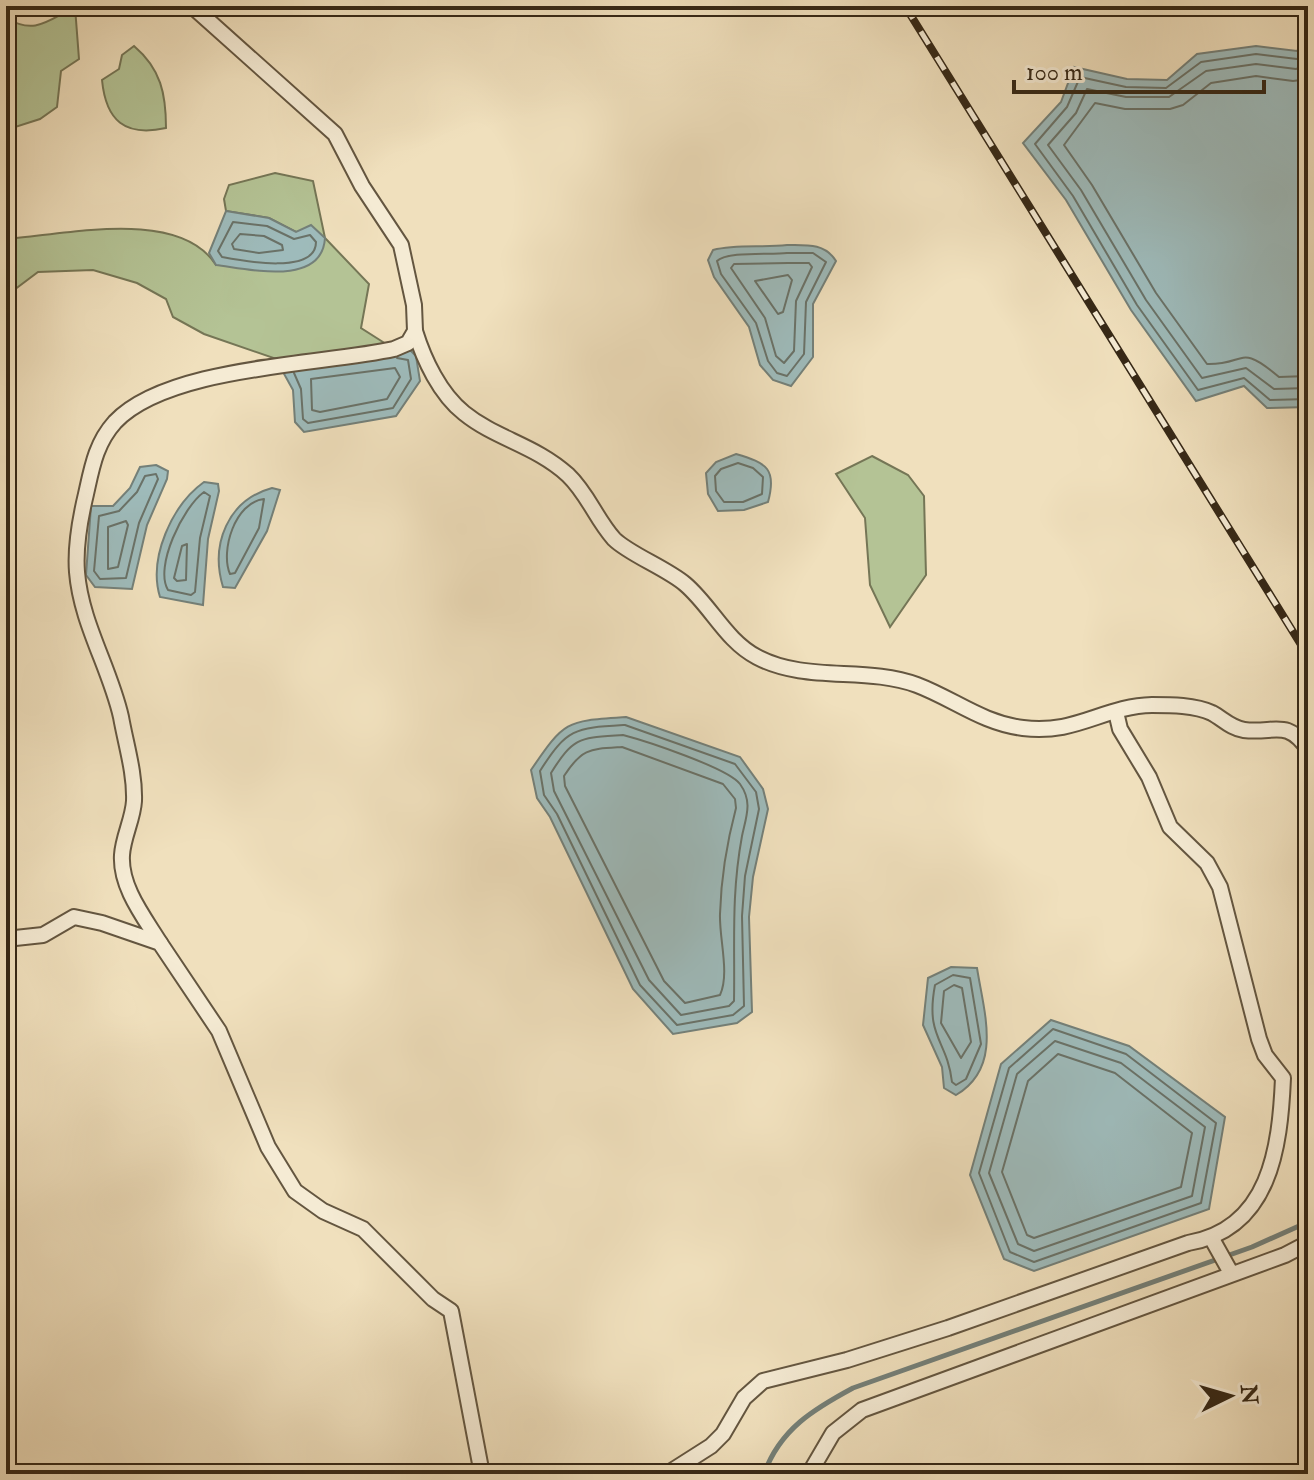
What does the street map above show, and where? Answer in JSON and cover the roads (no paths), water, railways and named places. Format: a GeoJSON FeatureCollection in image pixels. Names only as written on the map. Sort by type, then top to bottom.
{"type":"FeatureCollection","features":[{"type":"Feature","properties":{"kind":"street"},"geometry":{"type":"LineString","coordinates":[[192,6],[335,134],[362,186],[401,245],[414,305],[415,331],[428,364],[451,403],[484,426],[533,449],[568,475],[586,494],[615,540],[686,584],[739,645],[758,658],[804,671],[917,685],[977,717],[1021,728],[1070,728],[1116,712],[1149,705],[1197,708],[1246,730],[1284,729],[1297,734],[1308,749]]}},
{"type":"Feature","properties":{"kind":"street"},"geometry":{"type":"LineString","coordinates":[[415,331],[408,343],[394,349],[197,380],[164,393],[116,420],[93,459],[81,513],[77,572],[93,637],[115,692],[131,769],[134,805],[122,856],[134,901],[219,1031],[268,1147],[295,1191],[323,1211],[363,1229],[433,1299],[451,1311],[482,1474]]}},
{"type":"Feature","properties":{"kind":"street"},"geometry":{"type":"LineString","coordinates":[[667,1474],[711,1446],[723,1434],[744,1398],[763,1381],[847,1360],[1026,1302],[1188,1243],[1212,1239],[1258,1202],[1279,1125],[1283,1078],[1265,1055],[1259,1039],[1220,887],[1207,863],[1170,827],[1149,777],[1120,729],[1116,712]]}},
{"type":"Feature","properties":{"kind":"street"},"geometry":{"type":"LineString","coordinates":[[6,939],[43,935],[74,917],[160,943]]}},
{"type":"Feature","properties":{"kind":"street"},"geometry":{"type":"LineString","coordinates":[[1212,1239],[1231,1273]]}},
{"type":"Feature","properties":{"kind":"street"},"geometry":{"type":"LineString","coordinates":[[809,1474],[833,1433],[862,1410],[1308,1243]]}},
{"type":"Feature","properties":{"kind":"water"},"geometry":{"type":"Polygon","coordinates":[[[1308,38],[1308,407],[1267,408],[1244,386],[1196,401],[1131,310],[1066,200],[1023,143],[1061,102],[1074,67],[1127,79],[1167,80],[1197,54],[1256,46],[1297,51],[1308,38]]]}},
{"type":"Feature","properties":{"kind":"water"},"geometry":{"type":"Polygon","coordinates":[[[226,211],[269,218],[296,232],[311,225],[325,238],[321,253],[311,263],[298,269],[282,271],[216,265],[209,253],[226,211]]]}},
{"type":"Feature","properties":{"kind":"water"},"geometry":{"type":"Polygon","coordinates":[[[787,245],[821,248],[836,261],[813,304],[813,357],[791,386],[773,380],[760,365],[749,327],[714,277],[708,260],[713,250],[722,248],[787,245]]]}},
{"type":"Feature","properties":{"kind":"water"},"geometry":{"type":"Polygon","coordinates":[[[394,349],[411,351],[416,356],[420,381],[396,416],[304,432],[295,422],[293,390],[283,372],[394,349]]]}},
{"type":"Feature","properties":{"kind":"water"},"geometry":{"type":"Polygon","coordinates":[[[736,454],[767,469],[771,482],[768,502],[744,510],[718,511],[708,494],[706,473],[716,462],[736,454]]]}},
{"type":"Feature","properties":{"kind":"water"},"geometry":{"type":"Polygon","coordinates":[[[156,465],[168,471],[167,479],[147,525],[132,589],[95,587],[86,575],[91,506],[113,506],[130,488],[140,467],[156,465]]]}},
{"type":"Feature","properties":{"kind":"water"},"geometry":{"type":"Polygon","coordinates":[[[204,482],[218,484],[219,491],[208,539],[203,605],[160,597],[157,566],[166,534],[182,504],[204,482]]]}},
{"type":"Feature","properties":{"kind":"water"},"geometry":{"type":"Polygon","coordinates":[[[272,488],[280,490],[267,531],[235,588],[223,587],[219,555],[226,526],[244,502],[272,488]]]}},
{"type":"Feature","properties":{"kind":"water"},"geometry":{"type":"Polygon","coordinates":[[[626,717],[740,757],[763,789],[768,809],[753,877],[749,917],[752,1012],[737,1023],[673,1034],[633,989],[550,817],[537,798],[531,770],[560,732],[579,722],[626,717]]]}},
{"type":"Feature","properties":{"kind":"water"},"geometry":{"type":"Polygon","coordinates":[[[951,967],[977,968],[987,1038],[980,1070],[971,1083],[956,1095],[944,1088],[942,1067],[923,1025],[928,978],[951,967]]]}},
{"type":"Feature","properties":{"kind":"water"},"geometry":{"type":"Polygon","coordinates":[[[1051,1020],[1129,1046],[1225,1117],[1209,1209],[1034,1271],[1004,1259],[970,1175],[1001,1064],[1051,1020]]]}},
{"type":"Feature","properties":{"kind":"waterway"},"geometry":{"type":"LineString","coordinates":[[764,1474],[779,1445],[800,1422],[853,1388],[1252,1247],[1308,1222]]}},
{"type":"Feature","properties":{"kind":"railway"},"geometry":{"type":"LineString","coordinates":[[905,6],[1308,656]]}}]}
